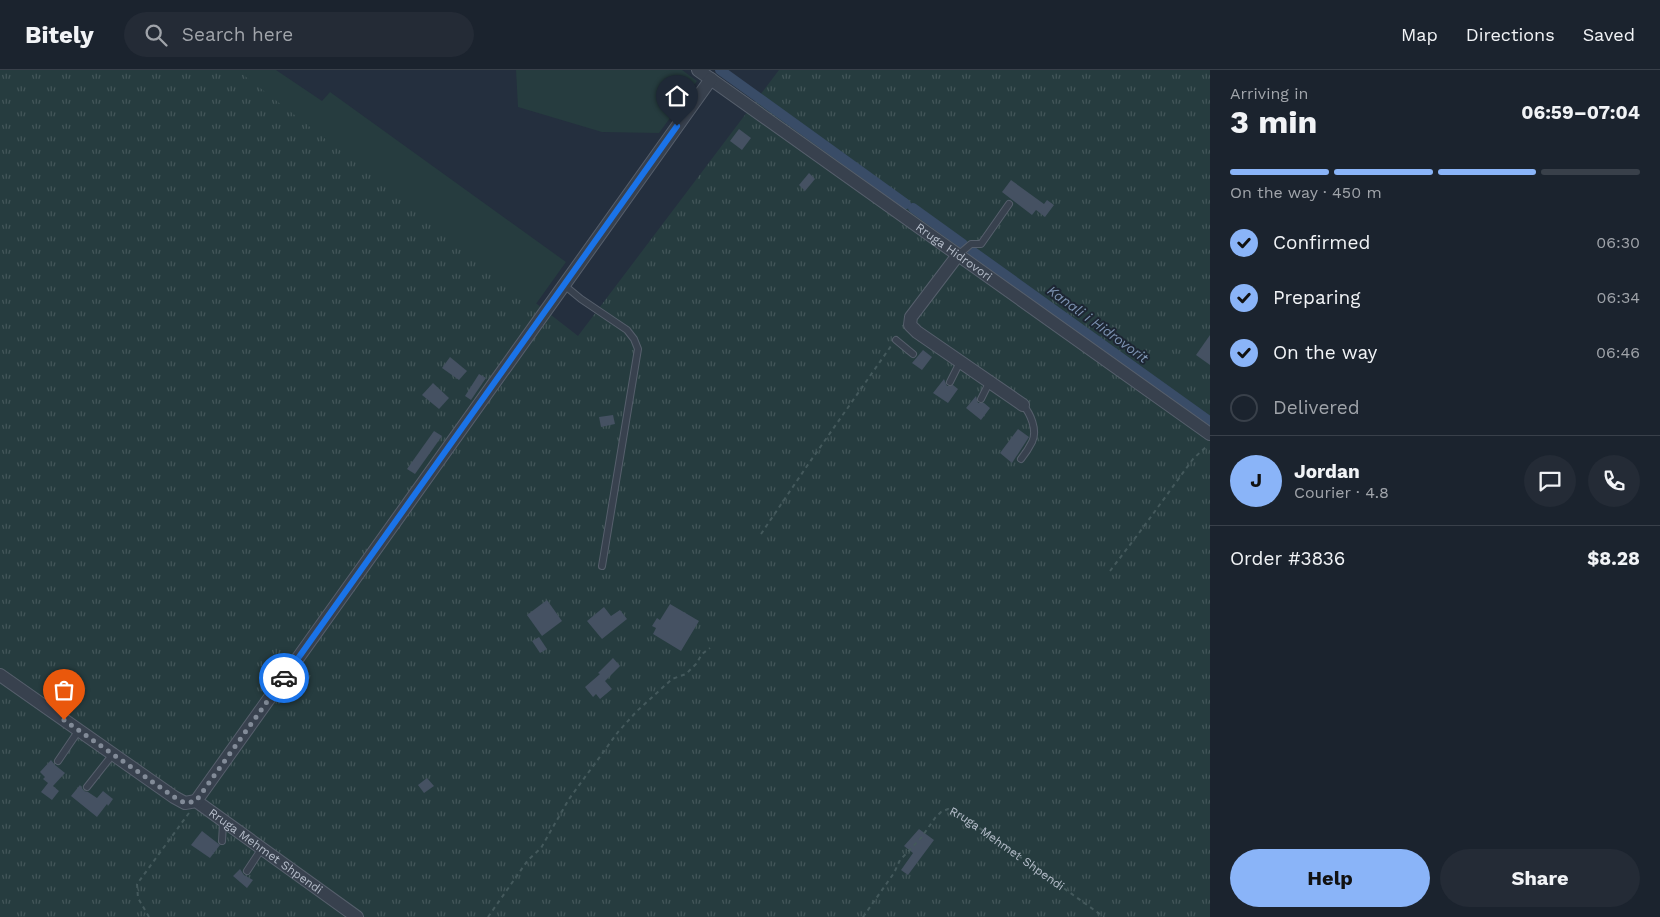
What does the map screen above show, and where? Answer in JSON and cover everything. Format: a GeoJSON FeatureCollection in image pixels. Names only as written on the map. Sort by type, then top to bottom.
{"type":"FeatureCollection","features":[{"type":"Feature","properties":{"kind":"street","name":"Rruga Hidrovori"},"geometry":{"type":"LineString","coordinates":[[698,70],[1210,434]]}},
{"type":"Feature","properties":{"kind":"street"},"geometry":{"type":"LineString","coordinates":[[196,801],[711,79]]}},
{"type":"Feature","properties":{"kind":"street"},"geometry":{"type":"LineString","coordinates":[[958,255],[911,317],[910,325],[989,383],[1023,405]]}},
{"type":"Feature","properties":{"kind":"street","name":"Rruga Mehmet Shpendi"},"geometry":{"type":"LineString","coordinates":[[2,679],[79,730],[174,797],[185,803],[196,801],[357,917]]}},
{"type":"Feature","properties":{"kind":"lane"},"geometry":{"type":"LineString","coordinates":[[958,255],[971,244],[981,244],[1009,204]]}},
{"type":"Feature","properties":{"kind":"lane"},"geometry":{"type":"LineString","coordinates":[[564,285],[581,299],[627,330],[634,339],[638,349],[602,566]]}},
{"type":"Feature","properties":{"kind":"lane"},"geometry":{"type":"LineString","coordinates":[[896,340],[913,354]]}},
{"type":"Feature","properties":{"kind":"lane"},"geometry":{"type":"LineString","coordinates":[[950,382],[960,362]]}},
{"type":"Feature","properties":{"kind":"lane"},"geometry":{"type":"LineString","coordinates":[[981,399],[989,383]]}},
{"type":"Feature","properties":{"kind":"lane"},"geometry":{"type":"LineString","coordinates":[[1021,459],[1034,440],[1030,413],[1023,405]]}},
{"type":"Feature","properties":{"kind":"lane"},"geometry":{"type":"LineString","coordinates":[[58,760],[79,730]]}},
{"type":"Feature","properties":{"kind":"lane"},"geometry":{"type":"LineString","coordinates":[[87,787],[113,754]]}},
{"type":"Feature","properties":{"kind":"lane"},"geometry":{"type":"LineString","coordinates":[[222,841],[223,824],[225,822]]}},
{"type":"Feature","properties":{"kind":"lane"},"geometry":{"type":"LineString","coordinates":[[247,871],[262,848]]}},
{"type":"Feature","properties":{"kind":"path"},"geometry":{"type":"LineString","coordinates":[[761,534],[896,340]]}},
{"type":"Feature","properties":{"kind":"path"},"geometry":{"type":"LineString","coordinates":[[1110,571],[1193,459],[1210,444]]}},
{"type":"Feature","properties":{"kind":"path"},"geometry":{"type":"LineString","coordinates":[[488,917],[528,860],[541,848],[569,799],[618,732],[637,711],[672,679],[686,674],[696,664],[702,654],[710,648]]}},
{"type":"Feature","properties":{"kind":"path"},"geometry":{"type":"LineString","coordinates":[[149,917],[138,898],[137,884],[196,801]]}},
{"type":"Feature","properties":{"kind":"path","name":"Rruga Mehmet Shpendi"},"geometry":{"type":"LineString","coordinates":[[863,917],[894,873],[900,860],[935,818],[941,812],[948,809],[964,817],[1104,917]]}},
{"type":"Feature","properties":{"kind":"green space"},"geometry":{"type":"Polygon","coordinates":[[[0,70],[276,70],[322,101],[330,92],[566,262],[523,322],[0,70]]]}},
{"type":"Feature","properties":{"kind":"green space"},"geometry":{"type":"Polygon","coordinates":[[[0,70],[237,70],[578,336],[779,70],[1210,70],[1210,917],[0,917],[0,70]]]}},
{"type":"Feature","properties":{"kind":"green space"},"geometry":{"type":"Polygon","coordinates":[[[516,70],[682,70],[697,81],[659,133],[602,132],[518,107],[516,70]]]}},
{"type":"Feature","properties":{"kind":"building"},"geometry":{"type":"Polygon","coordinates":[[[739,129],[751,138],[742,150],[730,141],[739,129]]]}},
{"type":"Feature","properties":{"kind":"building"},"geometry":{"type":"Polygon","coordinates":[[[809,173],[815,179],[805,191],[799,185],[809,173]]]}},
{"type":"Feature","properties":{"kind":"building"},"geometry":{"type":"Polygon","coordinates":[[[1011,180],[1044,204],[1047,200],[1054,205],[1045,217],[1036,210],[1032,215],[1002,192],[1011,180]]]}},
{"type":"Feature","properties":{"kind":"building"},"geometry":{"type":"Polygon","coordinates":[[[1210,335],[1210,365],[1196,355],[1210,335]]]}},
{"type":"Feature","properties":{"kind":"building"},"geometry":{"type":"Polygon","coordinates":[[[923,350],[932,357],[922,370],[912,363],[923,350]]]}},
{"type":"Feature","properties":{"kind":"building"},"geometry":{"type":"Polygon","coordinates":[[[450,357],[467,371],[459,380],[442,368],[450,357]]]}},
{"type":"Feature","properties":{"kind":"building"},"geometry":{"type":"Polygon","coordinates":[[[479,374],[486,378],[471,400],[465,396],[479,374]]]}},
{"type":"Feature","properties":{"kind":"building"},"geometry":{"type":"Polygon","coordinates":[[[944,379],[947,386],[953,385],[958,389],[948,403],[933,393],[944,379]]]}},
{"type":"Feature","properties":{"kind":"building"},"geometry":{"type":"Polygon","coordinates":[[[433,383],[449,398],[439,409],[422,395],[433,383]]]}},
{"type":"Feature","properties":{"kind":"building"},"geometry":{"type":"Polygon","coordinates":[[[976,396],[978,403],[984,403],[990,408],[981,420],[966,408],[976,396]]]}},
{"type":"Feature","properties":{"kind":"building"},"geometry":{"type":"Polygon","coordinates":[[[613,415],[615,424],[601,427],[599,417],[613,415]]]}},
{"type":"Feature","properties":{"kind":"building"},"geometry":{"type":"Polygon","coordinates":[[[1018,429],[1029,437],[1012,463],[1000,453],[1018,429]]]}},
{"type":"Feature","properties":{"kind":"building"},"geometry":{"type":"Polygon","coordinates":[[[434,431],[442,436],[415,474],[407,469],[434,431]]]}},
{"type":"Feature","properties":{"kind":"building"},"geometry":{"type":"Polygon","coordinates":[[[547,600],[562,621],[542,636],[527,615],[547,600]]]}},
{"type":"Feature","properties":{"kind":"building"},"geometry":{"type":"Polygon","coordinates":[[[670,604],[699,621],[681,651],[653,634],[656,628],[652,626],[657,618],[660,620],[670,604]]]}},
{"type":"Feature","properties":{"kind":"building"},"geometry":{"type":"Polygon","coordinates":[[[604,607],[611,616],[620,610],[627,619],[602,639],[587,621],[604,607]]]}},
{"type":"Feature","properties":{"kind":"building"},"geometry":{"type":"Polygon","coordinates":[[[539,637],[547,649],[540,653],[532,641],[539,637]]]}},
{"type":"Feature","properties":{"kind":"building"},"geometry":{"type":"Polygon","coordinates":[[[613,658],[620,666],[605,681],[612,689],[600,699],[596,694],[593,697],[585,687],[600,674],[598,673],[613,658]]]}},
{"type":"Feature","properties":{"kind":"building"},"geometry":{"type":"Polygon","coordinates":[[[51,760],[65,773],[53,786],[59,791],[52,800],[41,792],[48,783],[43,779],[45,777],[40,772],[51,760]]]}},
{"type":"Feature","properties":{"kind":"building"},"geometry":{"type":"Polygon","coordinates":[[[427,778],[434,786],[424,793],[418,785],[427,778]]]}},
{"type":"Feature","properties":{"kind":"building"},"geometry":{"type":"Polygon","coordinates":[[[80,785],[84,791],[97,798],[103,791],[113,799],[97,817],[71,796],[80,785]]]}},
{"type":"Feature","properties":{"kind":"building"},"geometry":{"type":"Polygon","coordinates":[[[919,829],[934,840],[908,875],[901,870],[913,853],[904,846],[919,829]]]}},
{"type":"Feature","properties":{"kind":"building"},"geometry":{"type":"Polygon","coordinates":[[[202,831],[220,845],[210,858],[191,845],[202,831]]]}},
{"type":"Feature","properties":{"kind":"building"},"geometry":{"type":"Polygon","coordinates":[[[240,869],[244,875],[253,880],[247,888],[233,876],[240,869]]]}},
{"type":"Feature","properties":{"kind":"waterway","name":"Kanali i Hidrovorit"},"geometry":{"type":"LineString","coordinates":[[720,70],[906,204]]}},
{"type":"Feature","properties":{"kind":"waterway","name":"Kanali i Hidrovorit"},"geometry":{"type":"LineString","coordinates":[[913,208],[963,244]]}},
{"type":"Feature","properties":{"kind":"waterway","name":"Kanali i Hidrovorit"},"geometry":{"type":"LineString","coordinates":[[972,251],[1209,421]]}},
{"type":"Feature","properties":{"kind":"way so far"},"geometry":{"type":"LineString","coordinates":[[64,720],[174,797],[185,803],[196,801],[284,678]]}},
{"type":"Feature","properties":{"kind":"route"},"geometry":{"type":"LineString","coordinates":[[284,678],[677,126]]}}]}
